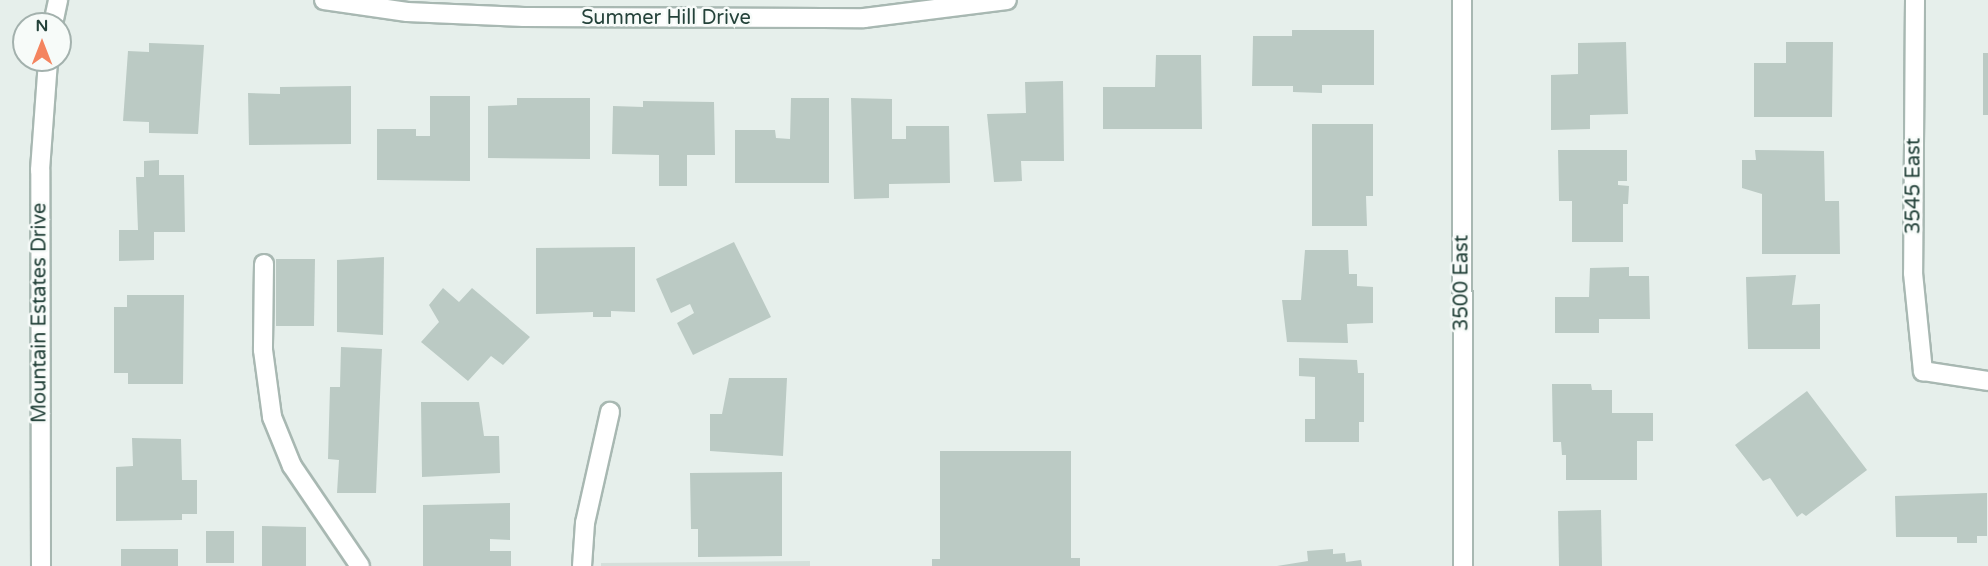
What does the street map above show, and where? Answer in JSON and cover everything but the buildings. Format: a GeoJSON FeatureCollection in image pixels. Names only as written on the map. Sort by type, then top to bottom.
{"type":"FeatureCollection","features":[{"type":"Feature","properties":{"kind":"street","name":"Summer Hill Drive"},"geometry":{"type":"LineString","coordinates":[[324,0],[407,12],[524,8],[864,18],[1007,0]]}},
{"type":"Feature","properties":{"kind":"street","name":"3500 East"},"geometry":{"type":"LineString","coordinates":[[1462,0],[1463,566]]}},
{"type":"Feature","properties":{"kind":"street","name":"3545 East"},"geometry":{"type":"LineString","coordinates":[[1915,0],[1913,273],[1923,371],[1988,381]]}},
{"type":"Feature","properties":{"kind":"street","name":"Mountain Estates Drive"},"geometry":{"type":"LineString","coordinates":[[41,566],[40,170],[47,72]]}},
{"type":"Feature","properties":{"kind":"street"},"geometry":{"type":"LineString","coordinates":[[264,264],[263,350],[272,417],[292,466],[360,566]]}},
{"type":"Feature","properties":{"kind":"street"},"geometry":{"type":"LineString","coordinates":[[582,566],[585,523],[610,412]]}},
{"type":"Feature","properties":{"kind":"shaded area"},"geometry":{"type":"Polygon","coordinates":[[[810,561],[810,566],[601,566],[601,563],[810,561]]]}}]}
